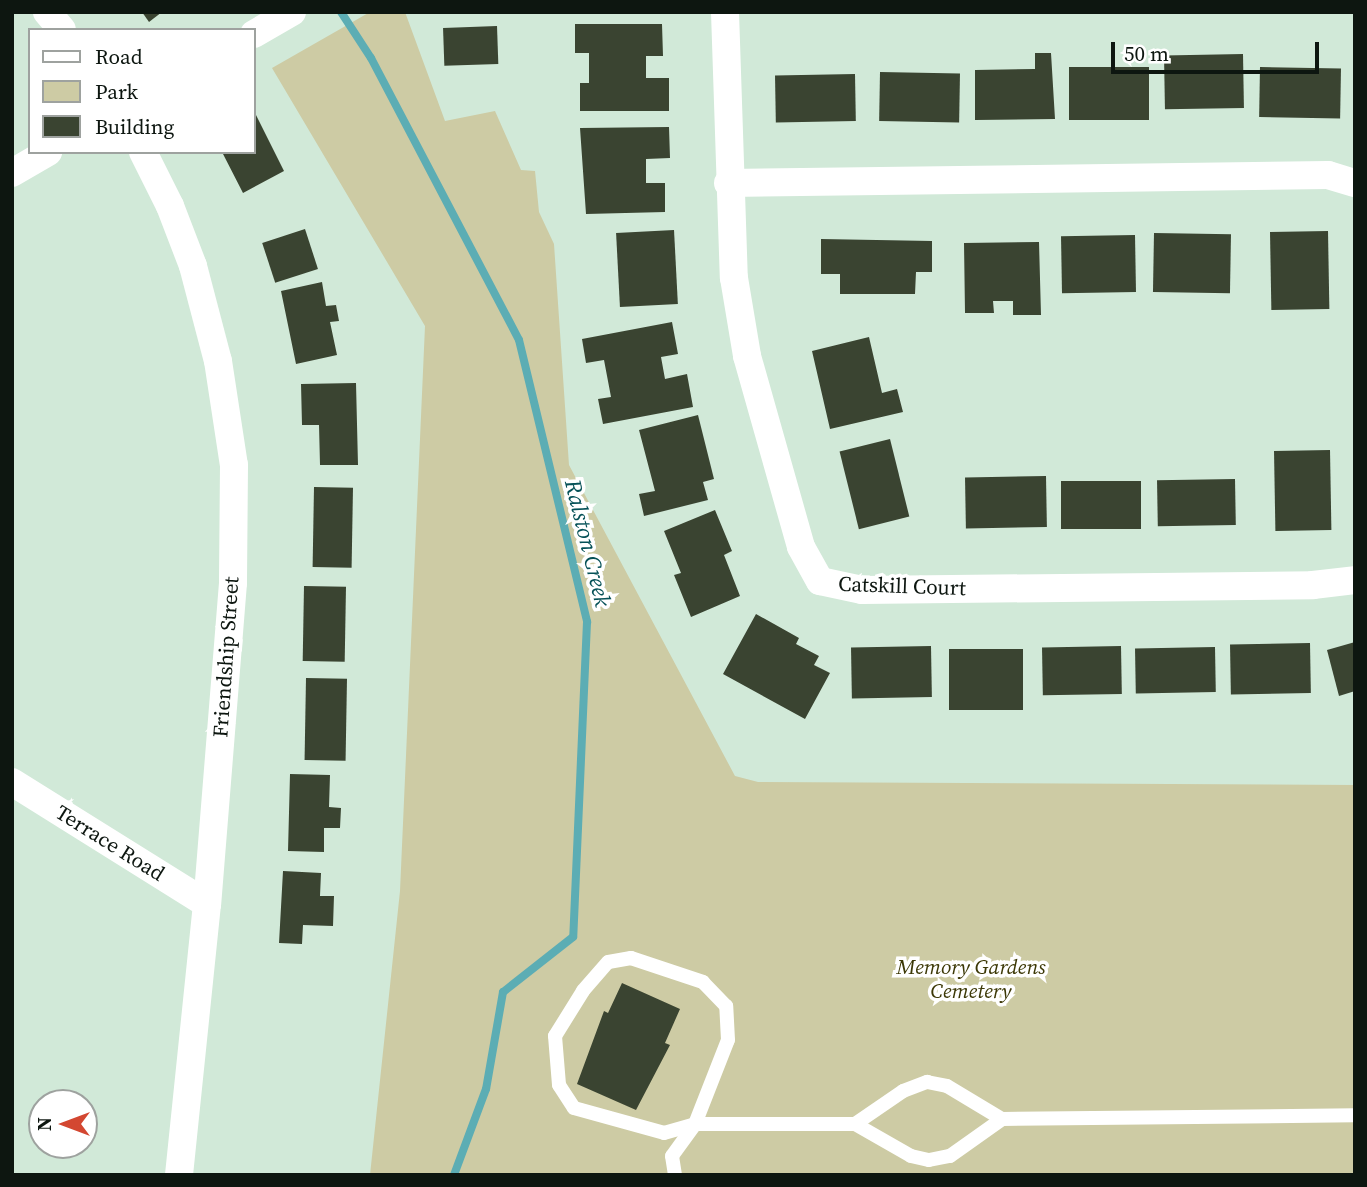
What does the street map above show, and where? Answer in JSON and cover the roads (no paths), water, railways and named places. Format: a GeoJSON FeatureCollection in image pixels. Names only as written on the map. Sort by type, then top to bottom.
{"type":"FeatureCollection","features":[{"type":"Feature","properties":{"kind":"street"},"geometry":{"type":"LineString","coordinates":[[47,12],[60,28]]}},
{"type":"Feature","properties":{"kind":"street"},"geometry":{"type":"LineString","coordinates":[[256,33],[292,12]]}},
{"type":"Feature","properties":{"kind":"street","name":"Catskill Court"},"geometry":{"type":"LineString","coordinates":[[725,12],[728,183],[734,278],[747,356],[801,547],[820,581],[863,590],[1313,585],[1355,580]]}},
{"type":"Feature","properties":{"kind":"street"},"geometry":{"type":"LineString","coordinates":[[12,173],[45,154]]}},
{"type":"Feature","properties":{"kind":"street","name":"Friendship Street"},"geometry":{"type":"LineString","coordinates":[[144,154],[170,206],[193,266],[231,430],[233,583],[207,904],[179,1175]]}},
{"type":"Feature","properties":{"kind":"street"},"geometry":{"type":"LineString","coordinates":[[728,183],[1328,175],[1355,183]]}},
{"type":"Feature","properties":{"kind":"street","name":"Terrace Road"},"geometry":{"type":"LineString","coordinates":[[12,782],[207,904]]}},
{"type":"Feature","properties":{"kind":"lane"},"geometry":{"type":"LineString","coordinates":[[675,1175],[672,1156],[695,1124],[728,1040],[726,1006],[704,982],[631,958],[608,962],[583,991],[555,1036],[559,1085],[574,1108],[622,1124],[664,1133],[695,1124],[855,1124],[911,1156],[929,1160],[950,1156],[1002,1119]]}},
{"type":"Feature","properties":{"kind":"lane"},"geometry":{"type":"LineString","coordinates":[[855,1124],[903,1091],[928,1082],[947,1086],[1002,1119],[1355,1115]]}},
{"type":"Feature","properties":{"kind":"waterway","name":"Ralston Creek"},"geometry":{"type":"LineString","coordinates":[[341,12],[371,58],[519,340],[587,622],[573,937],[503,992],[486,1089],[454,1175]]}},
{"type":"Feature","properties":{"kind":"park label","name":"Memory Gardens Cemetery"},"geometry":{"type":"Point","coordinates":[971,979]}}]}
